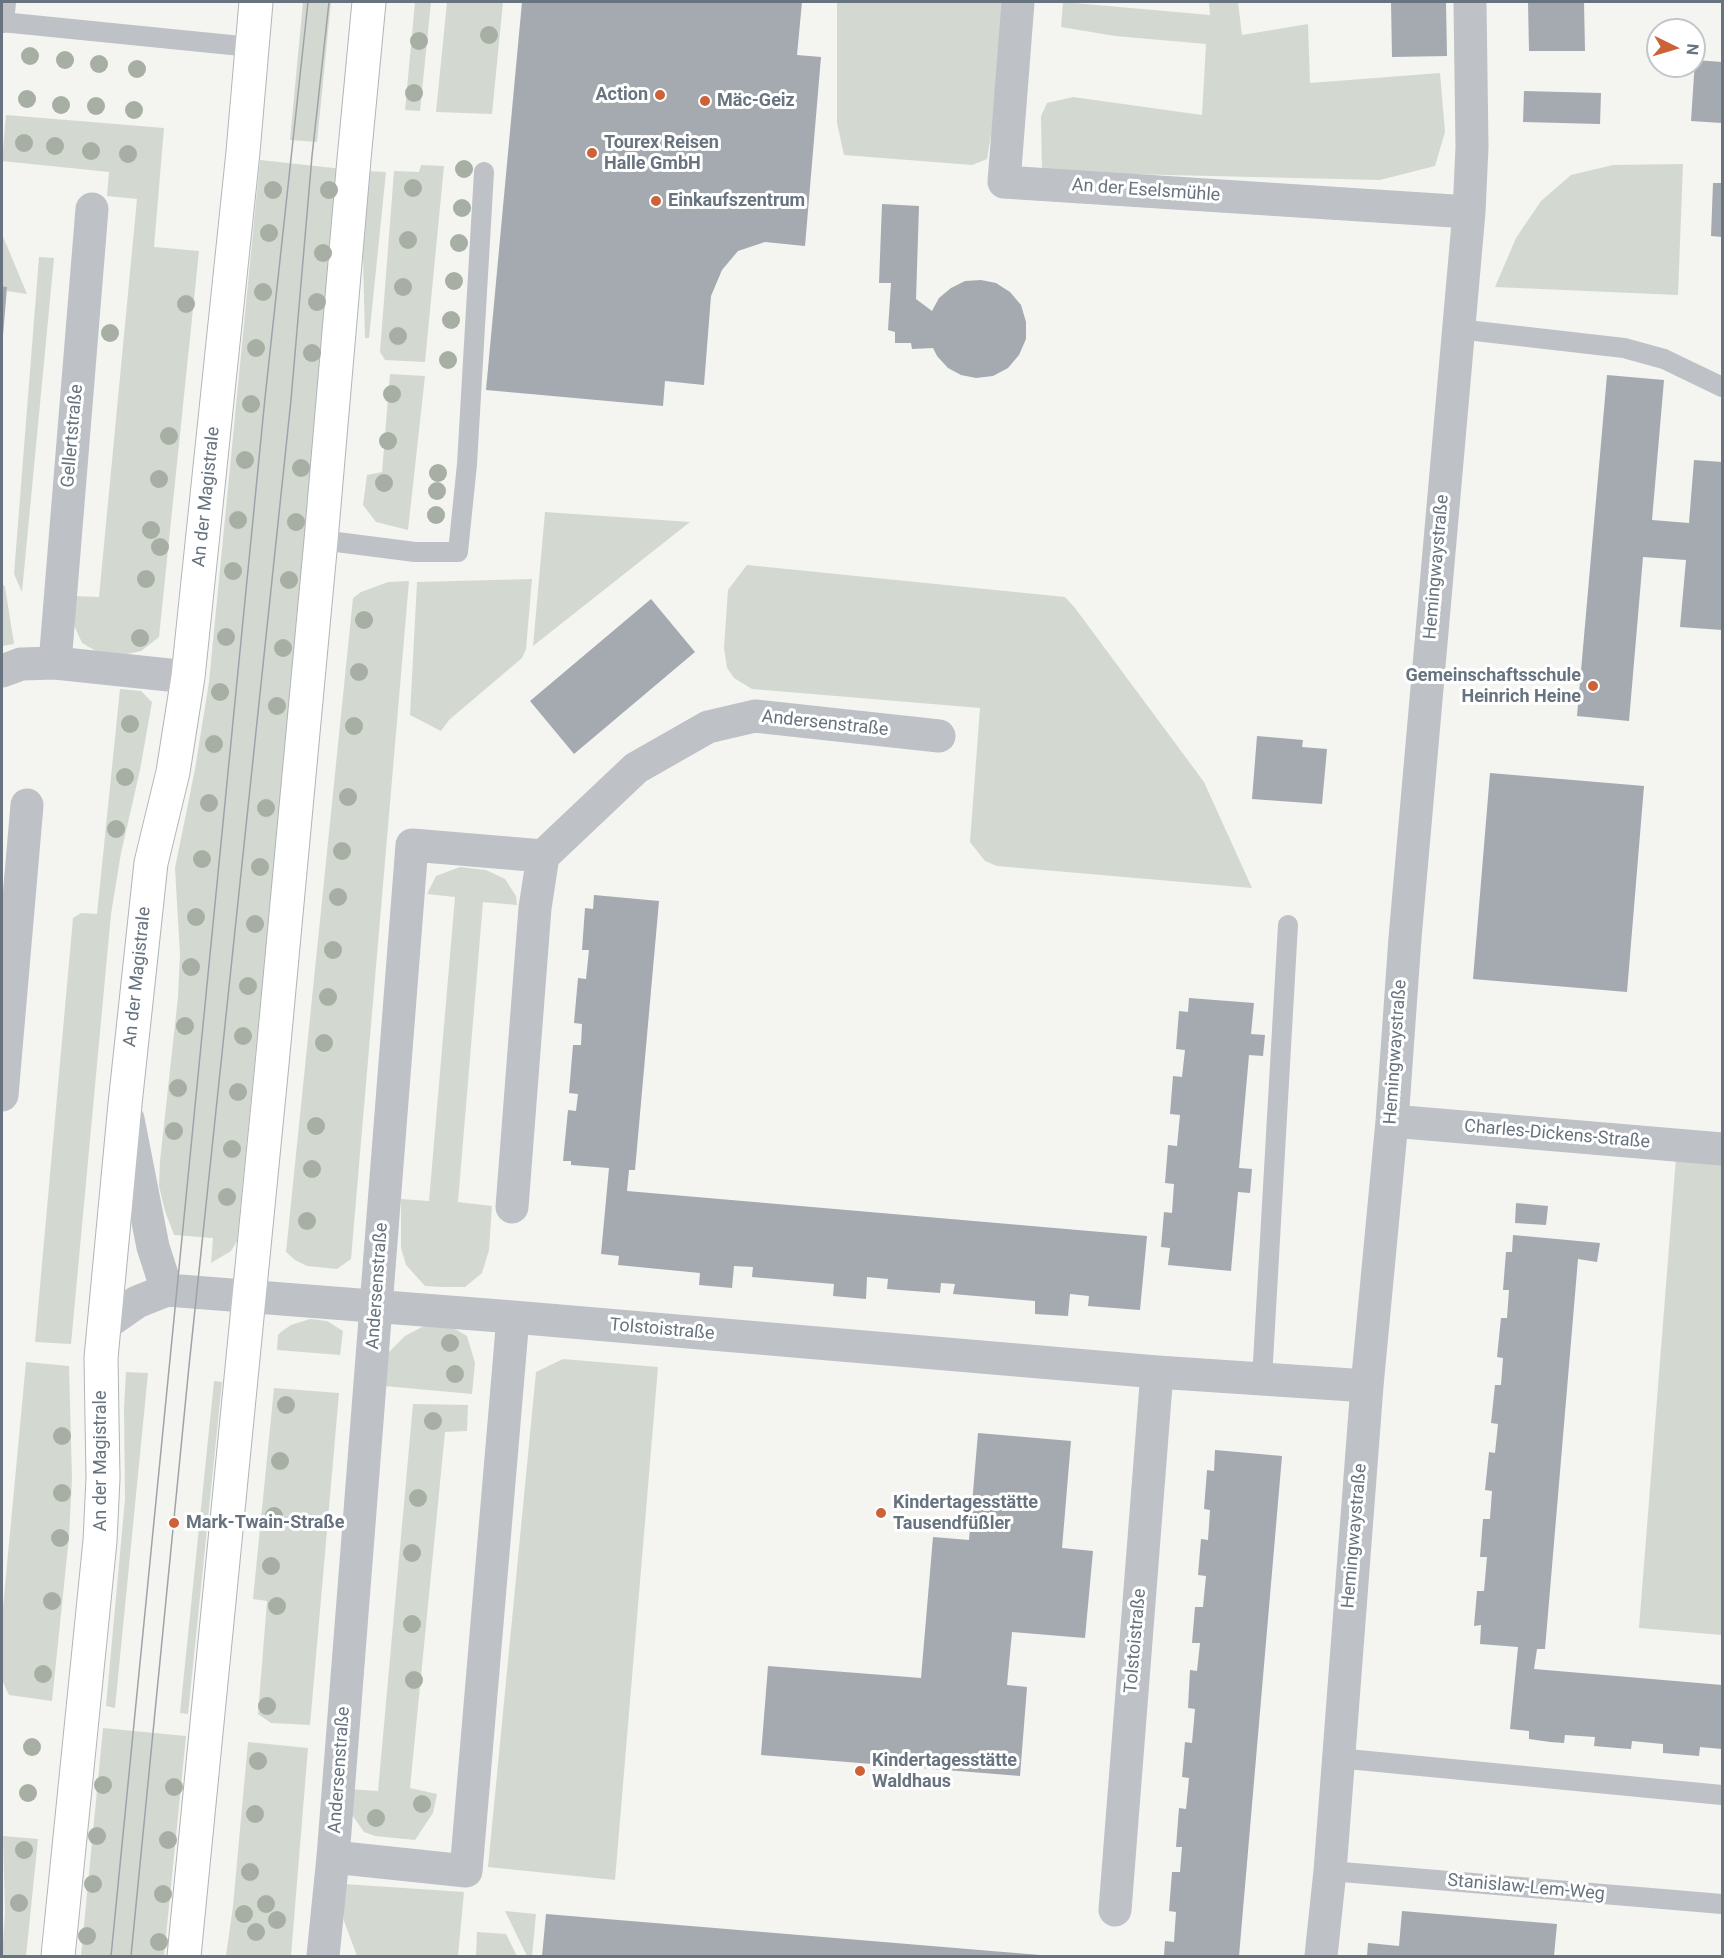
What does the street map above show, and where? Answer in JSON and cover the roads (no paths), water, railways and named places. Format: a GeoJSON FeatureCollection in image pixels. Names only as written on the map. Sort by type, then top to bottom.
{"type":"FeatureCollection","features":[{"type":"Feature","properties":{"kind":"main road","name":"An der Magistrale"},"geometry":{"type":"LineString","coordinates":[[58,1956],[100,1541],[103,1478],[101,1358],[125,1104],[151,863],[173,772],[188,677],[256,2]]}},
{"type":"Feature","properties":{"kind":"main road"},"geometry":{"type":"LineString","coordinates":[[184,1956],[250,1297],[369,2]]}},
{"type":"Feature","properties":{"kind":"street","name":"An der Eselsmühle"},"geometry":{"type":"LineString","coordinates":[[1018,2],[1004,182],[1469,212]]}},
{"type":"Feature","properties":{"kind":"street","name":"Hemingwaystraße"},"geometry":{"type":"LineString","coordinates":[[1321,1956],[1330,1871],[1367,1386],[1392,1121],[1406,926],[1469,212],[1472,147],[1470,2]]}},
{"type":"Feature","properties":{"kind":"street","name":"Gellertstraße"},"geometry":{"type":"LineString","coordinates":[[55,663],[92,209]]}},
{"type":"Feature","properties":{"kind":"street"},"geometry":{"type":"LineString","coordinates":[[2,671],[21,664],[55,663],[188,677]]}},
{"type":"Feature","properties":{"kind":"street","name":"Andersenstraße"},"geometry":{"type":"LineString","coordinates":[[323,1956],[333,1857],[412,845],[543,856],[636,768],[708,727],[755,716],[939,736]]}},
{"type":"Feature","properties":{"kind":"street"},"geometry":{"type":"LineString","coordinates":[[2,1095],[10,905],[27,805]]}},
{"type":"Feature","properties":{"kind":"street"},"geometry":{"type":"LineString","coordinates":[[512,1207],[536,908],[543,856]]}},
{"type":"Feature","properties":{"kind":"street"},"geometry":{"type":"LineString","coordinates":[[104,1325],[137,1302],[166,1290],[153,1248],[125,1104]]}},
{"type":"Feature","properties":{"kind":"street","name":"Charles-Dickens-Straße"},"geometry":{"type":"LineString","coordinates":[[1392,1121],[1722,1149]]}},
{"type":"Feature","properties":{"kind":"street","name":"Tolstoistraße"},"geometry":{"type":"LineString","coordinates":[[166,1290],[1157,1372],[1367,1386]]}},
{"type":"Feature","properties":{"kind":"street","name":"Andersenstraße"},"geometry":{"type":"LineString","coordinates":[[333,1857],[466,1871],[513,1317]]}},
{"type":"Feature","properties":{"kind":"street","name":"Tolstoistraße"},"geometry":{"type":"LineString","coordinates":[[1115,1910],[1157,1372]]}},
{"type":"Feature","properties":{"kind":"lane"},"geometry":{"type":"LineString","coordinates":[[6,2],[3,23],[252,47]]}},
{"type":"Feature","properties":{"kind":"lane"},"geometry":{"type":"LineString","coordinates":[[321,540],[415,552],[458,552],[467,464],[484,172]]}},
{"type":"Feature","properties":{"kind":"lane"},"geometry":{"type":"LineString","coordinates":[[1458,329],[1624,348],[1664,359],[1722,387]]}},
{"type":"Feature","properties":{"kind":"lane"},"geometry":{"type":"LineString","coordinates":[[1262,1379],[1288,926]]}},
{"type":"Feature","properties":{"kind":"lane"},"geometry":{"type":"LineString","coordinates":[[1337,1758],[1722,1795]]}},
{"type":"Feature","properties":{"kind":"lane","name":"Stanislaw-Lem-Weg"},"geometry":{"type":"LineString","coordinates":[[1330,1871],[1722,1904]]}},
{"type":"Feature","properties":{"kind":"tram line"},"geometry":{"type":"LineString","coordinates":[[111,1956],[265,398],[308,2]]}},
{"type":"Feature","properties":{"kind":"tram line"},"geometry":{"type":"LineString","coordinates":[[131,1956],[189,1366],[291,400],[312,156],[329,2]]}},
{"type":"Feature","properties":{"kind":"place","name":"Action"},"geometry":{"type":"Point","coordinates":[660,95]}},
{"type":"Feature","properties":{"kind":"place","name":"Mäc-Geiz"},"geometry":{"type":"Point","coordinates":[705,101]}},
{"type":"Feature","properties":{"kind":"place","name":"Tourex Reisen Halle GmbH"},"geometry":{"type":"Point","coordinates":[592,153]}},
{"type":"Feature","properties":{"kind":"place","name":"Einkaufszentrum"},"geometry":{"type":"Point","coordinates":[656,201]}},
{"type":"Feature","properties":{"kind":"place","name":"Gemeinschaftsschule Heinrich Heine"},"geometry":{"type":"Point","coordinates":[1593,686]}},
{"type":"Feature","properties":{"kind":"place","name":"Kindertagesstätte Tausendfüßler"},"geometry":{"type":"Point","coordinates":[881,1513]}},
{"type":"Feature","properties":{"kind":"place","name":"Mark-Twain-Straße"},"geometry":{"type":"Point","coordinates":[174,1523]}},
{"type":"Feature","properties":{"kind":"place","name":"Kindertagesstätte Waldhaus"},"geometry":{"type":"Point","coordinates":[860,1771]}}]}
